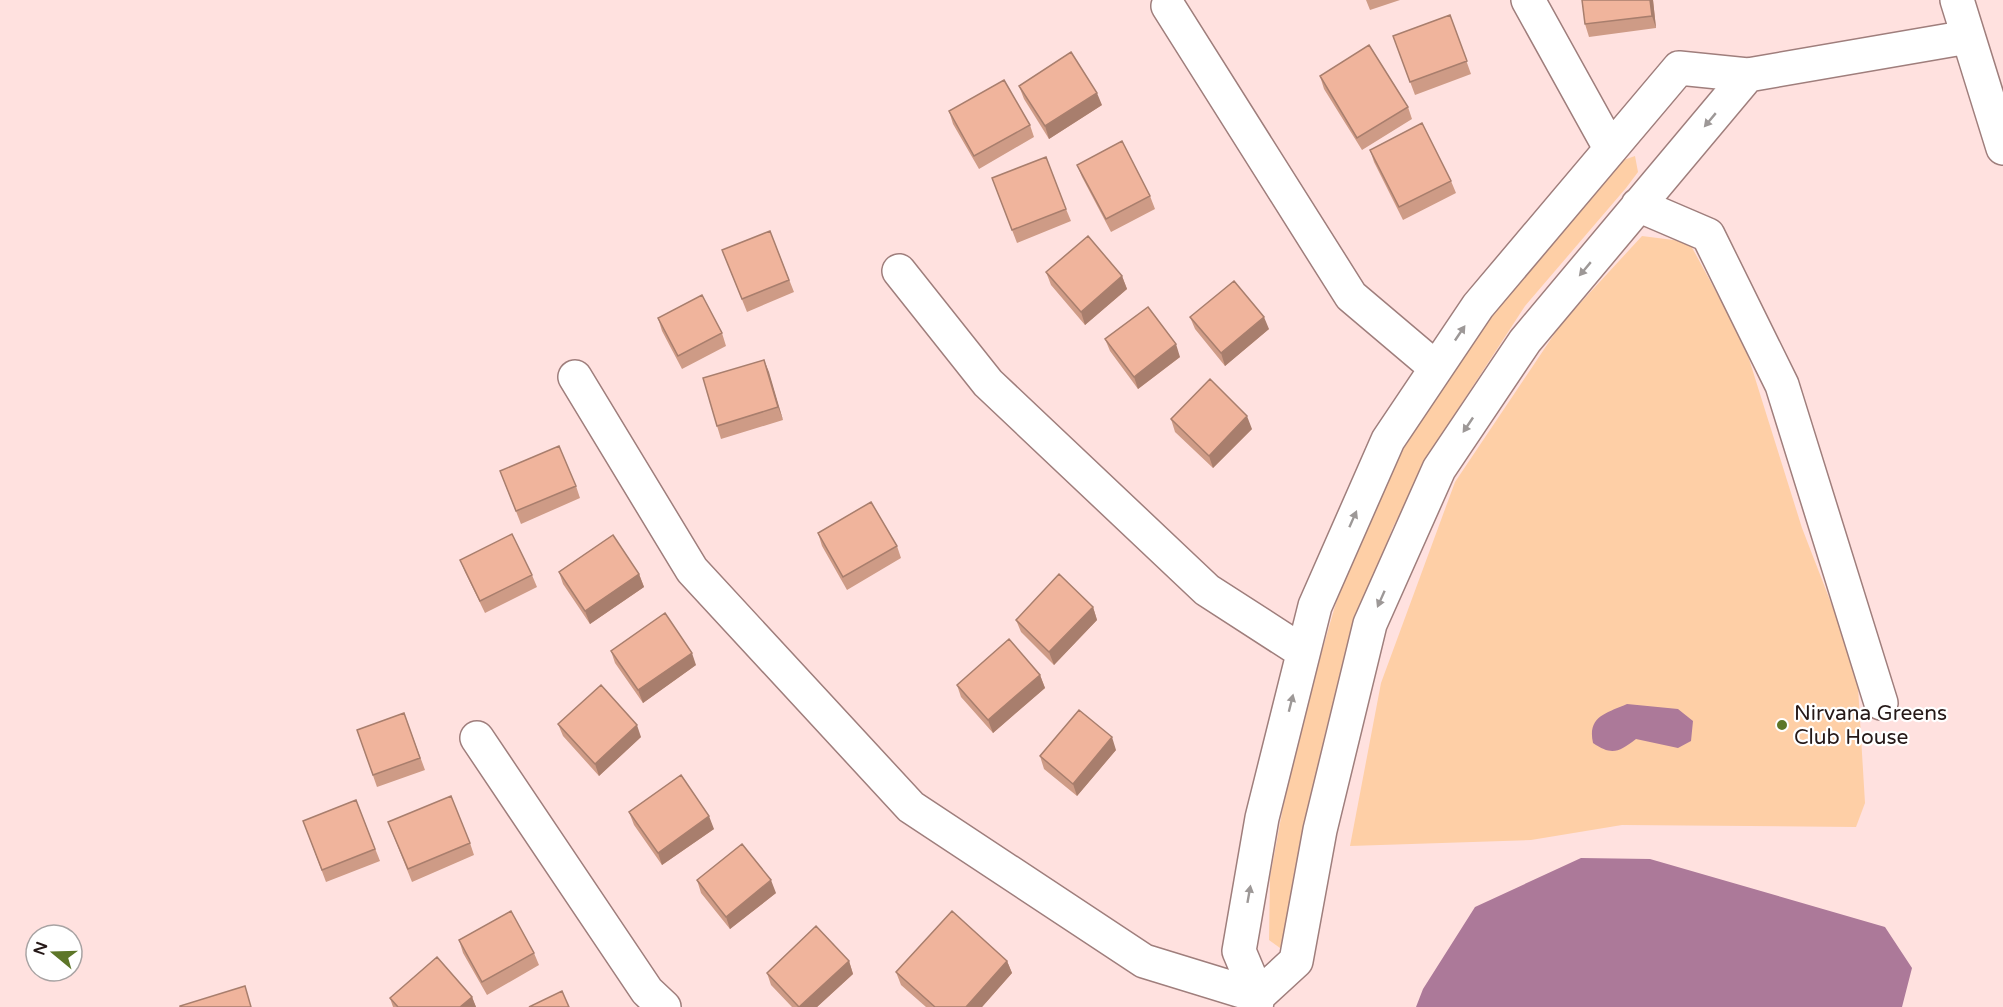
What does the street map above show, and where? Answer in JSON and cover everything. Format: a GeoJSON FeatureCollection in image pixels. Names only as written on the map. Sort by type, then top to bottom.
{"type":"FeatureCollection","features":[{"type":"Feature","properties":{"kind":"street"},"geometry":{"type":"LineString","coordinates":[[1528,0],[1610,148]]}},
{"type":"Feature","properties":{"kind":"street"},"geometry":{"type":"LineString","coordinates":[[1957,0],[2003,148]]}},
{"type":"Feature","properties":{"kind":"street"},"geometry":{"type":"LineString","coordinates":[[1168,6],[1351,296],[1436,368]]}},
{"type":"Feature","properties":{"kind":"street"},"geometry":{"type":"LineString","coordinates":[[1257,1002],[1239,951],[1262,818],[1315,606],[1388,440],[1478,306],[1679,68],[1748,75],[1968,37]]}},
{"type":"Feature","properties":{"kind":"street"},"geometry":{"type":"LineString","coordinates":[[1257,1002],[1296,962],[1320,830],[1370,624],[1439,469],[1525,341],[1748,75]]}},
{"type":"Feature","properties":{"kind":"street"},"geometry":{"type":"LineString","coordinates":[[1638,205],[1708,235],[1782,384],[1881,703]]}},
{"type":"Feature","properties":{"kind":"street"},"geometry":{"type":"LineString","coordinates":[[899,271],[988,383],[1198,582],[1303,652]]}},
{"type":"Feature","properties":{"kind":"street"},"geometry":{"type":"LineString","coordinates":[[574,377],[692,570],[911,807],[1144,961],[1257,1002]]}},
{"type":"Feature","properties":{"kind":"street"},"geometry":{"type":"LineString","coordinates":[[477,738],[646,991],[664,1007]]}},
{"type":"Feature","properties":{"kind":"shaded area"},"geometry":{"type":"Polygon","coordinates":[[[1635,156],[1638,172],[1525,306],[1447,426],[1393,527],[1360,611],[1327,726],[1293,878],[1290,937],[1280,948],[1269,940],[1270,877],[1284,802],[1308,699],[1338,596],[1387,475],[1506,292],[1615,163],[1635,156]]]}},
{"type":"Feature","properties":{"kind":"shaded area"},"geometry":{"type":"Polygon","coordinates":[[[1642,236],[1689,242],[1744,343],[1802,528],[1857,670],[1865,803],[1856,827],[1622,825],[1531,840],[1350,846],[1381,683],[1455,482],[1561,324],[1642,236]]]}},
{"type":"Feature","properties":{"kind":"shaded area"},"geometry":{"type":"Polygon","coordinates":[[[1627,704],[1678,709],[1693,721],[1691,741],[1678,748],[1636,739],[1615,751],[1605,750],[1593,743],[1592,734],[1596,721],[1606,713],[1627,704]]]}},
{"type":"Feature","properties":{"kind":"shaded area"},"geometry":{"type":"Polygon","coordinates":[[[1581,858],[1650,859],[1885,927],[1912,968],[1902,1007],[1416,1007],[1423,989],[1475,907],[1581,858]]]}},
{"type":"Feature","properties":{"kind":"building"},"geometry":{"type":"Polygon","coordinates":[[[1582,0],[1650,0],[1652,16],[1585,24],[1582,0]]]}},
{"type":"Feature","properties":{"kind":"building"},"geometry":{"type":"Polygon","coordinates":[[[1450,15],[1467,61],[1410,82],[1393,36],[1450,15]]]}},
{"type":"Feature","properties":{"kind":"building"},"geometry":{"type":"Polygon","coordinates":[[[1369,45],[1408,107],[1357,138],[1320,76],[1369,45]]]}},
{"type":"Feature","properties":{"kind":"building"},"geometry":{"type":"Polygon","coordinates":[[[1071,52],[1097,93],[1045,126],[1019,86],[1071,52]]]}},
{"type":"Feature","properties":{"kind":"building"},"geometry":{"type":"Polygon","coordinates":[[[1004,80],[1030,125],[974,156],[949,111],[1004,80]]]}},
{"type":"Feature","properties":{"kind":"building"},"geometry":{"type":"Polygon","coordinates":[[[1422,123],[1451,181],[1399,207],[1370,150],[1422,123]]]}},
{"type":"Feature","properties":{"kind":"building"},"geometry":{"type":"Polygon","coordinates":[[[1122,141],[1150,196],[1106,219],[1077,165],[1122,141]]]}},
{"type":"Feature","properties":{"kind":"building"},"geometry":{"type":"Polygon","coordinates":[[[1046,157],[1066,209],[1012,230],[992,178],[1046,157]]]}},
{"type":"Feature","properties":{"kind":"building"},"geometry":{"type":"Polygon","coordinates":[[[770,231],[789,280],[742,299],[722,250],[770,231]]]}},
{"type":"Feature","properties":{"kind":"building"},"geometry":{"type":"Polygon","coordinates":[[[1088,236],[1122,276],[1081,312],[1046,272],[1088,236]]]}},
{"type":"Feature","properties":{"kind":"building"},"geometry":{"type":"Polygon","coordinates":[[[1234,281],[1264,317],[1221,353],[1190,317],[1234,281]]]}},
{"type":"Feature","properties":{"kind":"building"},"geometry":{"type":"Polygon","coordinates":[[[702,295],[722,333],[678,356],[658,318],[702,295]]]}},
{"type":"Feature","properties":{"kind":"building"},"geometry":{"type":"Polygon","coordinates":[[[1148,307],[1176,344],[1134,377],[1105,339],[1148,307]]]}},
{"type":"Feature","properties":{"kind":"building"},"geometry":{"type":"Polygon","coordinates":[[[764,360],[778,407],[717,426],[703,378],[764,360]]]}},
{"type":"Feature","properties":{"kind":"building"},"geometry":{"type":"Polygon","coordinates":[[[1210,379],[1247,416],[1209,456],[1171,419],[1210,379]]]}},
{"type":"Feature","properties":{"kind":"building"},"geometry":{"type":"Polygon","coordinates":[[[559,446],[576,486],[516,511],[500,471],[559,446]]]}},
{"type":"Feature","properties":{"kind":"building"},"geometry":{"type":"Polygon","coordinates":[[[871,502],[897,546],[843,577],[818,533],[871,502]]]}},
{"type":"Feature","properties":{"kind":"building"},"geometry":{"type":"Polygon","coordinates":[[[512,534],[532,575],[480,601],[460,560],[512,534]]]}},
{"type":"Feature","properties":{"kind":"building"},"geometry":{"type":"Polygon","coordinates":[[[613,535],[639,574],[585,611],[559,572],[613,535]]]}},
{"type":"Feature","properties":{"kind":"building"},"geometry":{"type":"Polygon","coordinates":[[[1059,574],[1093,607],[1049,652],[1016,620],[1059,574]]]}},
{"type":"Feature","properties":{"kind":"building"},"geometry":{"type":"Polygon","coordinates":[[[665,613],[692,653],[638,690],[611,651],[665,613]]]}},
{"type":"Feature","properties":{"kind":"building"},"geometry":{"type":"Polygon","coordinates":[[[1009,639],[1040,675],[988,720],[957,685],[1009,639]]]}},
{"type":"Feature","properties":{"kind":"building"},"geometry":{"type":"Polygon","coordinates":[[[601,685],[637,725],[595,764],[558,724],[601,685]]]}},
{"type":"Feature","properties":{"kind":"building"},"geometry":{"type":"Polygon","coordinates":[[[1079,710],[1112,737],[1073,784],[1040,756],[1079,710]]]}},
{"type":"Feature","properties":{"kind":"building"},"geometry":{"type":"Polygon","coordinates":[[[404,713],[420,758],[373,775],[357,730],[404,713]]]}},
{"type":"Feature","properties":{"kind":"building"},"geometry":{"type":"Polygon","coordinates":[[[681,775],[709,816],[658,853],[629,812],[681,775]]]}},
{"type":"Feature","properties":{"kind":"building"},"geometry":{"type":"Polygon","coordinates":[[[451,796],[470,843],[408,869],[388,822],[451,796]]]}},
{"type":"Feature","properties":{"kind":"building"},"geometry":{"type":"Polygon","coordinates":[[[356,800],[375,849],[322,870],[303,821],[356,800]]]}},
{"type":"Feature","properties":{"kind":"building"},"geometry":{"type":"Polygon","coordinates":[[[742,844],[771,880],[726,917],[697,880],[742,844]]]}},
{"type":"Feature","properties":{"kind":"building"},"geometry":{"type":"Polygon","coordinates":[[[511,911],[534,953],[482,982],[459,940],[511,911]]]}},
{"type":"Feature","properties":{"kind":"building"},"geometry":{"type":"Polygon","coordinates":[[[952,911],[1007,961],[966,1007],[935,1007],[896,972],[952,911]]]}},
{"type":"Feature","properties":{"kind":"building"},"geometry":{"type":"Polygon","coordinates":[[[816,926],[849,961],[799,1007],[767,973],[816,926]]]}},
{"type":"Feature","properties":{"kind":"building"},"geometry":{"type":"Polygon","coordinates":[[[437,957],[472,997],[460,1007],[398,1007],[390,998],[437,957]]]}},
{"type":"Feature","properties":{"kind":"building"},"geometry":{"type":"Polygon","coordinates":[[[245,986],[251,1007],[180,1007],[180,1006],[245,986]]]}},
{"type":"Feature","properties":{"kind":"building"},"geometry":{"type":"Polygon","coordinates":[[[562,991],[569,1007],[529,1007],[562,991]]]}},
{"type":"Feature","properties":{"kind":"place","name":"Nirvana Greens Club House"},"geometry":{"type":"Point","coordinates":[1782,725]}}]}
